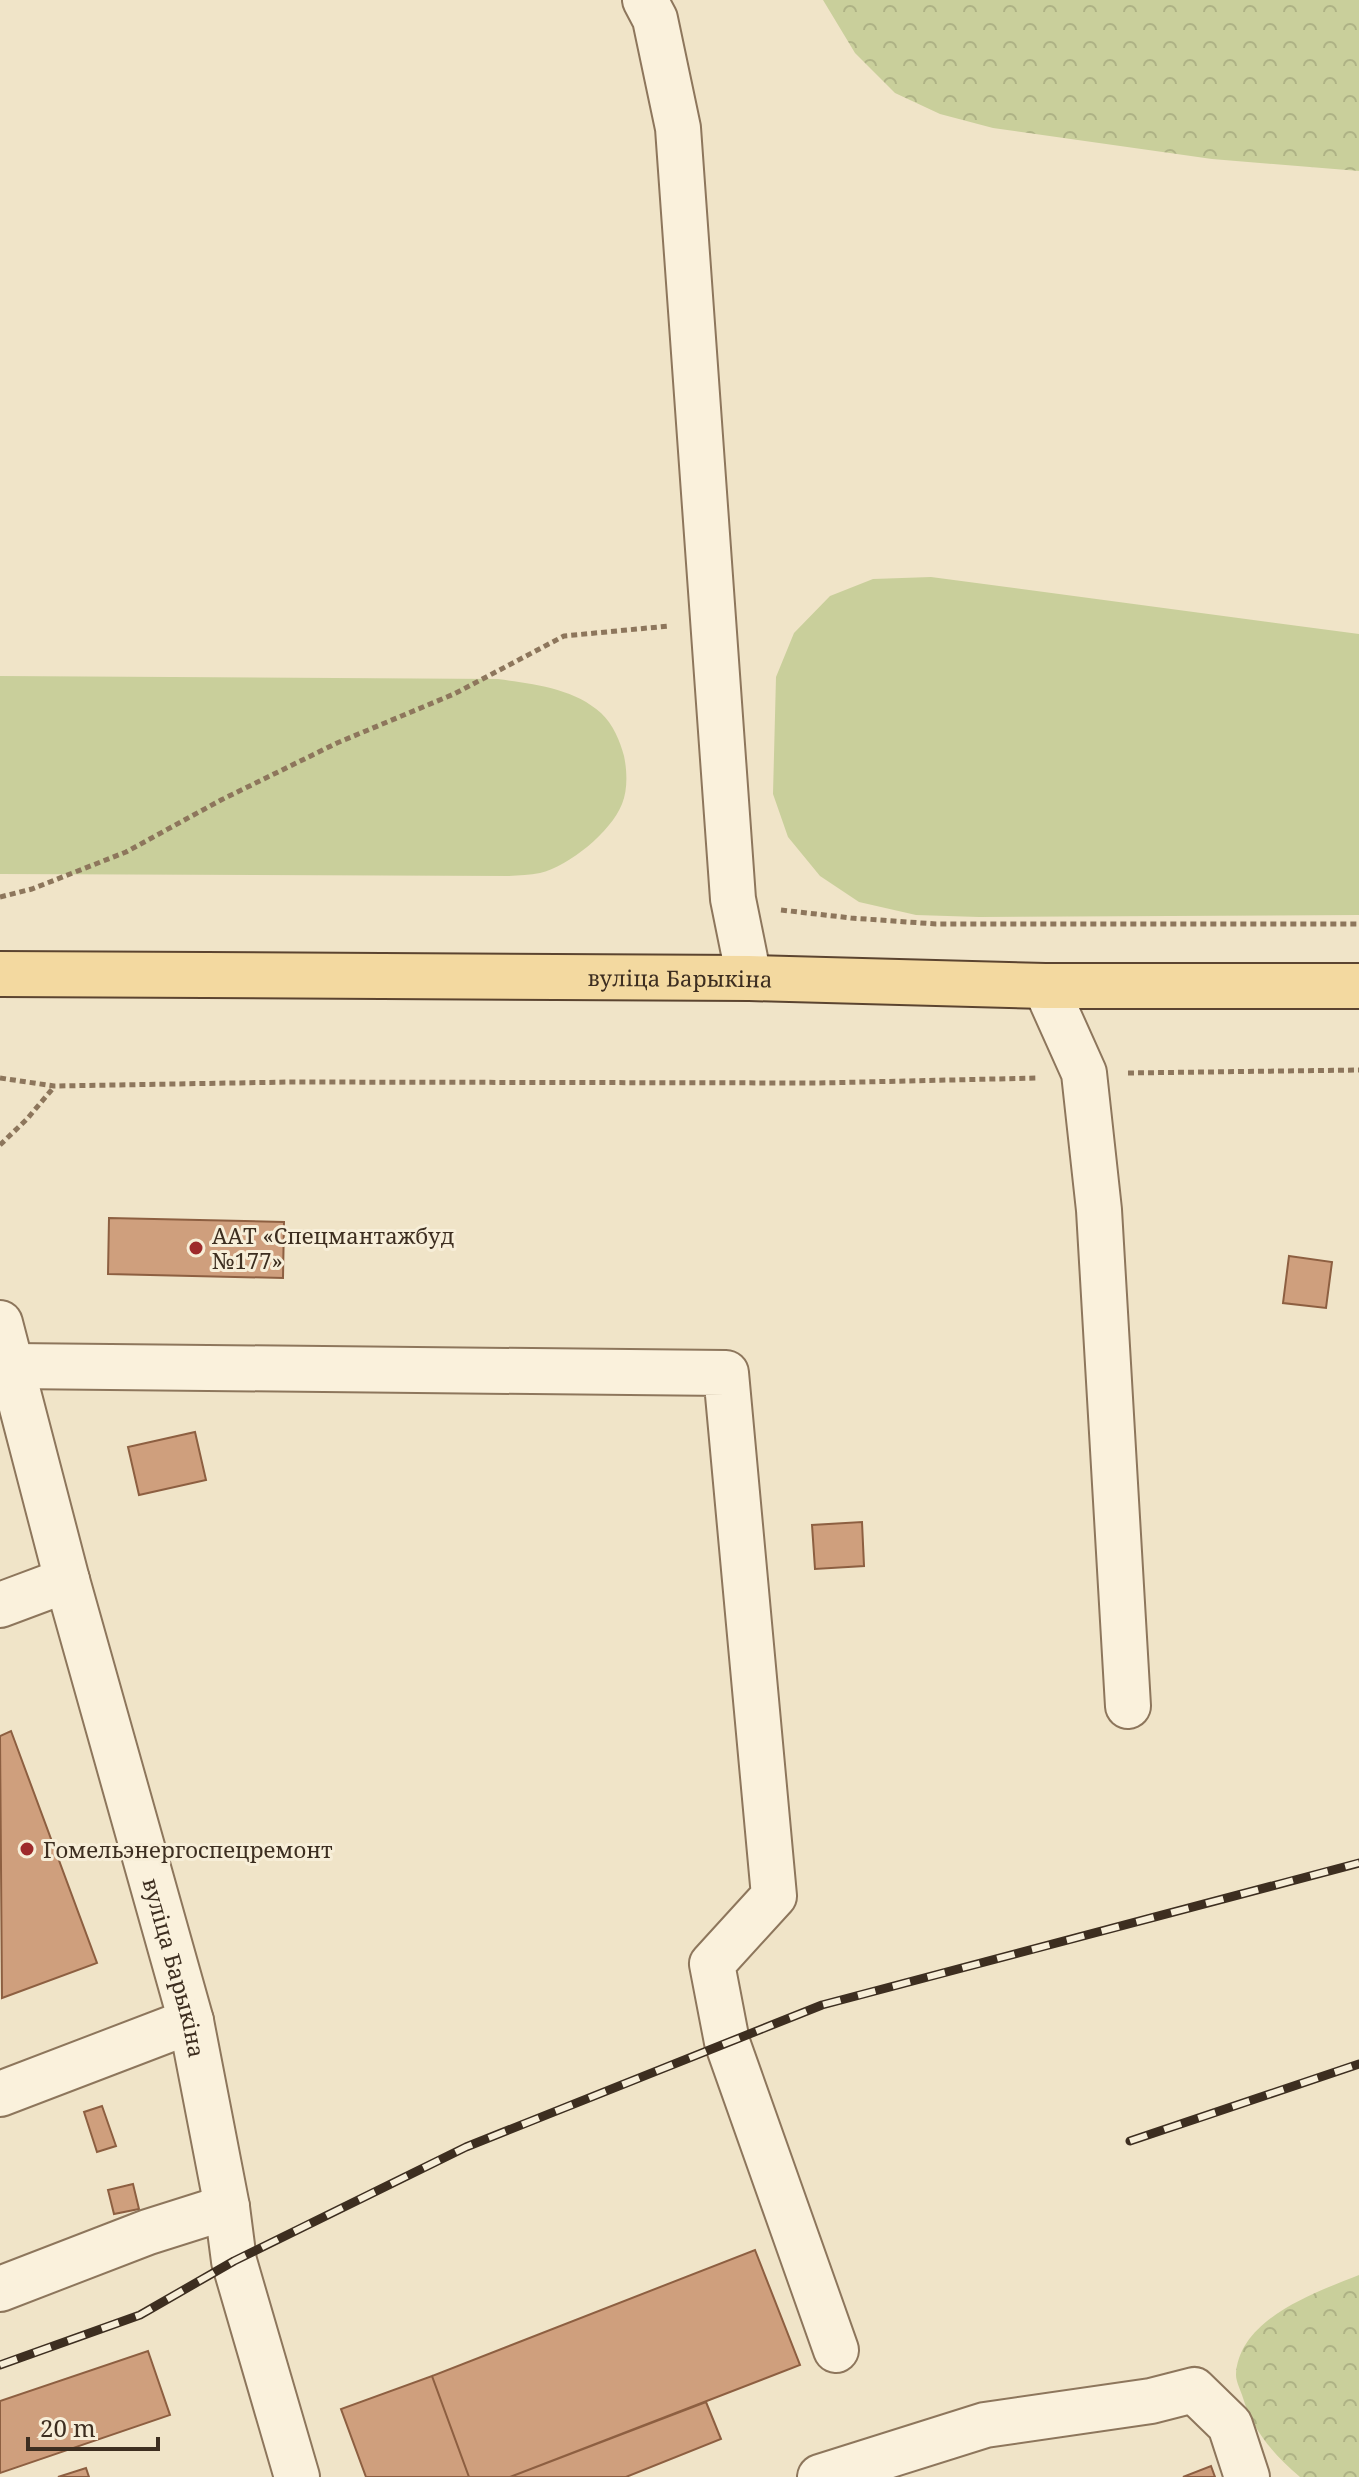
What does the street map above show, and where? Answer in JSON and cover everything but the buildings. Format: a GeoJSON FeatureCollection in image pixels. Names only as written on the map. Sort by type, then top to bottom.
{"type":"FeatureCollection","features":[{"type":"Feature","properties":{"kind":"main road","name":"вуліца Барыкіна"},"geometry":{"type":"LineString","coordinates":[[0,974],[749,978],[1045,986],[1359,986]]}},
{"type":"Feature","properties":{"kind":"lane"},"geometry":{"type":"LineString","coordinates":[[645,0],[655,19],[678,128],[733,899],[749,978]]}},
{"type":"Feature","properties":{"kind":"lane"},"geometry":{"type":"LineString","coordinates":[[1045,986],[1084,1073],[1099,1210],[1128,1706]]}},
{"type":"Feature","properties":{"kind":"lane","name":"вуліца Барыкіна"},"geometry":{"type":"LineString","coordinates":[[0,1323],[67,1580],[191,2021],[227,2207],[234,2261],[297,2477]]}},
{"type":"Feature","properties":{"kind":"lane"},"geometry":{"type":"LineString","coordinates":[[13,1366],[726,1373],[774,1896],[712,1964],[727,2042],[836,2350]]}},
{"type":"Feature","properties":{"kind":"lane"},"geometry":{"type":"LineString","coordinates":[[0,1605],[67,1580]]}},
{"type":"Feature","properties":{"kind":"lane"},"geometry":{"type":"LineString","coordinates":[[0,2094],[191,2021]]}},
{"type":"Feature","properties":{"kind":"lane"},"geometry":{"type":"LineString","coordinates":[[0,2289],[148,2232],[227,2207]]}},
{"type":"Feature","properties":{"kind":"lane"},"geometry":{"type":"LineString","coordinates":[[820,2477],[985,2425],[1151,2401],[1194,2390],[1230,2425],[1247,2477]]}},
{"type":"Feature","properties":{"kind":"path"},"geometry":{"type":"LineString","coordinates":[[0,897],[32,889],[126,852],[221,800],[337,743],[454,694],[564,636],[714,622]]}},
{"type":"Feature","properties":{"kind":"path"},"geometry":{"type":"LineString","coordinates":[[733,899],[788,911],[936,924],[1359,924]]}},
{"type":"Feature","properties":{"kind":"path"},"geometry":{"type":"LineString","coordinates":[[0,1078],[54,1086],[292,1082],[819,1083],[1033,1078],[1084,1073],[1359,1070]]}},
{"type":"Feature","properties":{"kind":"path"},"geometry":{"type":"LineString","coordinates":[[0,1145],[54,1086]]}},
{"type":"Feature","properties":{"kind":"green space"},"geometry":{"type":"Polygon","coordinates":[[[823,0],[1359,0],[1359,171],[1212,159],[993,128],[940,114],[895,93],[855,53],[823,0]]]}},
{"type":"Feature","properties":{"kind":"green space"},"geometry":{"type":"Polygon","coordinates":[[[931,577],[1359,634],[1359,915],[916,915],[859,902],[820,876],[788,837],[773,794],[776,677],[794,633],[830,596],[873,579],[931,577]]]}},
{"type":"Feature","properties":{"kind":"green space"},"geometry":{"type":"Polygon","coordinates":[[[0,676],[498,679],[539,685],[578,698],[605,717],[616,733],[624,756],[625,793],[617,815],[599,836],[564,863],[540,873],[509,876],[0,874],[0,676]]]}},
{"type":"Feature","properties":{"kind":"green space"},"geometry":{"type":"Polygon","coordinates":[[[1359,2275],[1359,2477],[1300,2477],[1274,2451],[1247,2410],[1236,2378],[1240,2355],[1264,2323],[1282,2310],[1359,2275]]]}},
{"type":"Feature","properties":{"kind":"railway"},"geometry":{"type":"LineString","coordinates":[[0,2365],[140,2315],[234,2261],[466,2147],[822,2005],[1359,1863]]}},
{"type":"Feature","properties":{"kind":"railway"},"geometry":{"type":"LineString","coordinates":[[1130,2141],[1359,2064]]}},
{"type":"Feature","properties":{"kind":"place","name":"ААТ «Спецмантажбуд №177»"},"geometry":{"type":"Point","coordinates":[196,1248]}},
{"type":"Feature","properties":{"kind":"place","name":"Гомельэнергоспецремонт"},"geometry":{"type":"Point","coordinates":[27,1849]}}]}
